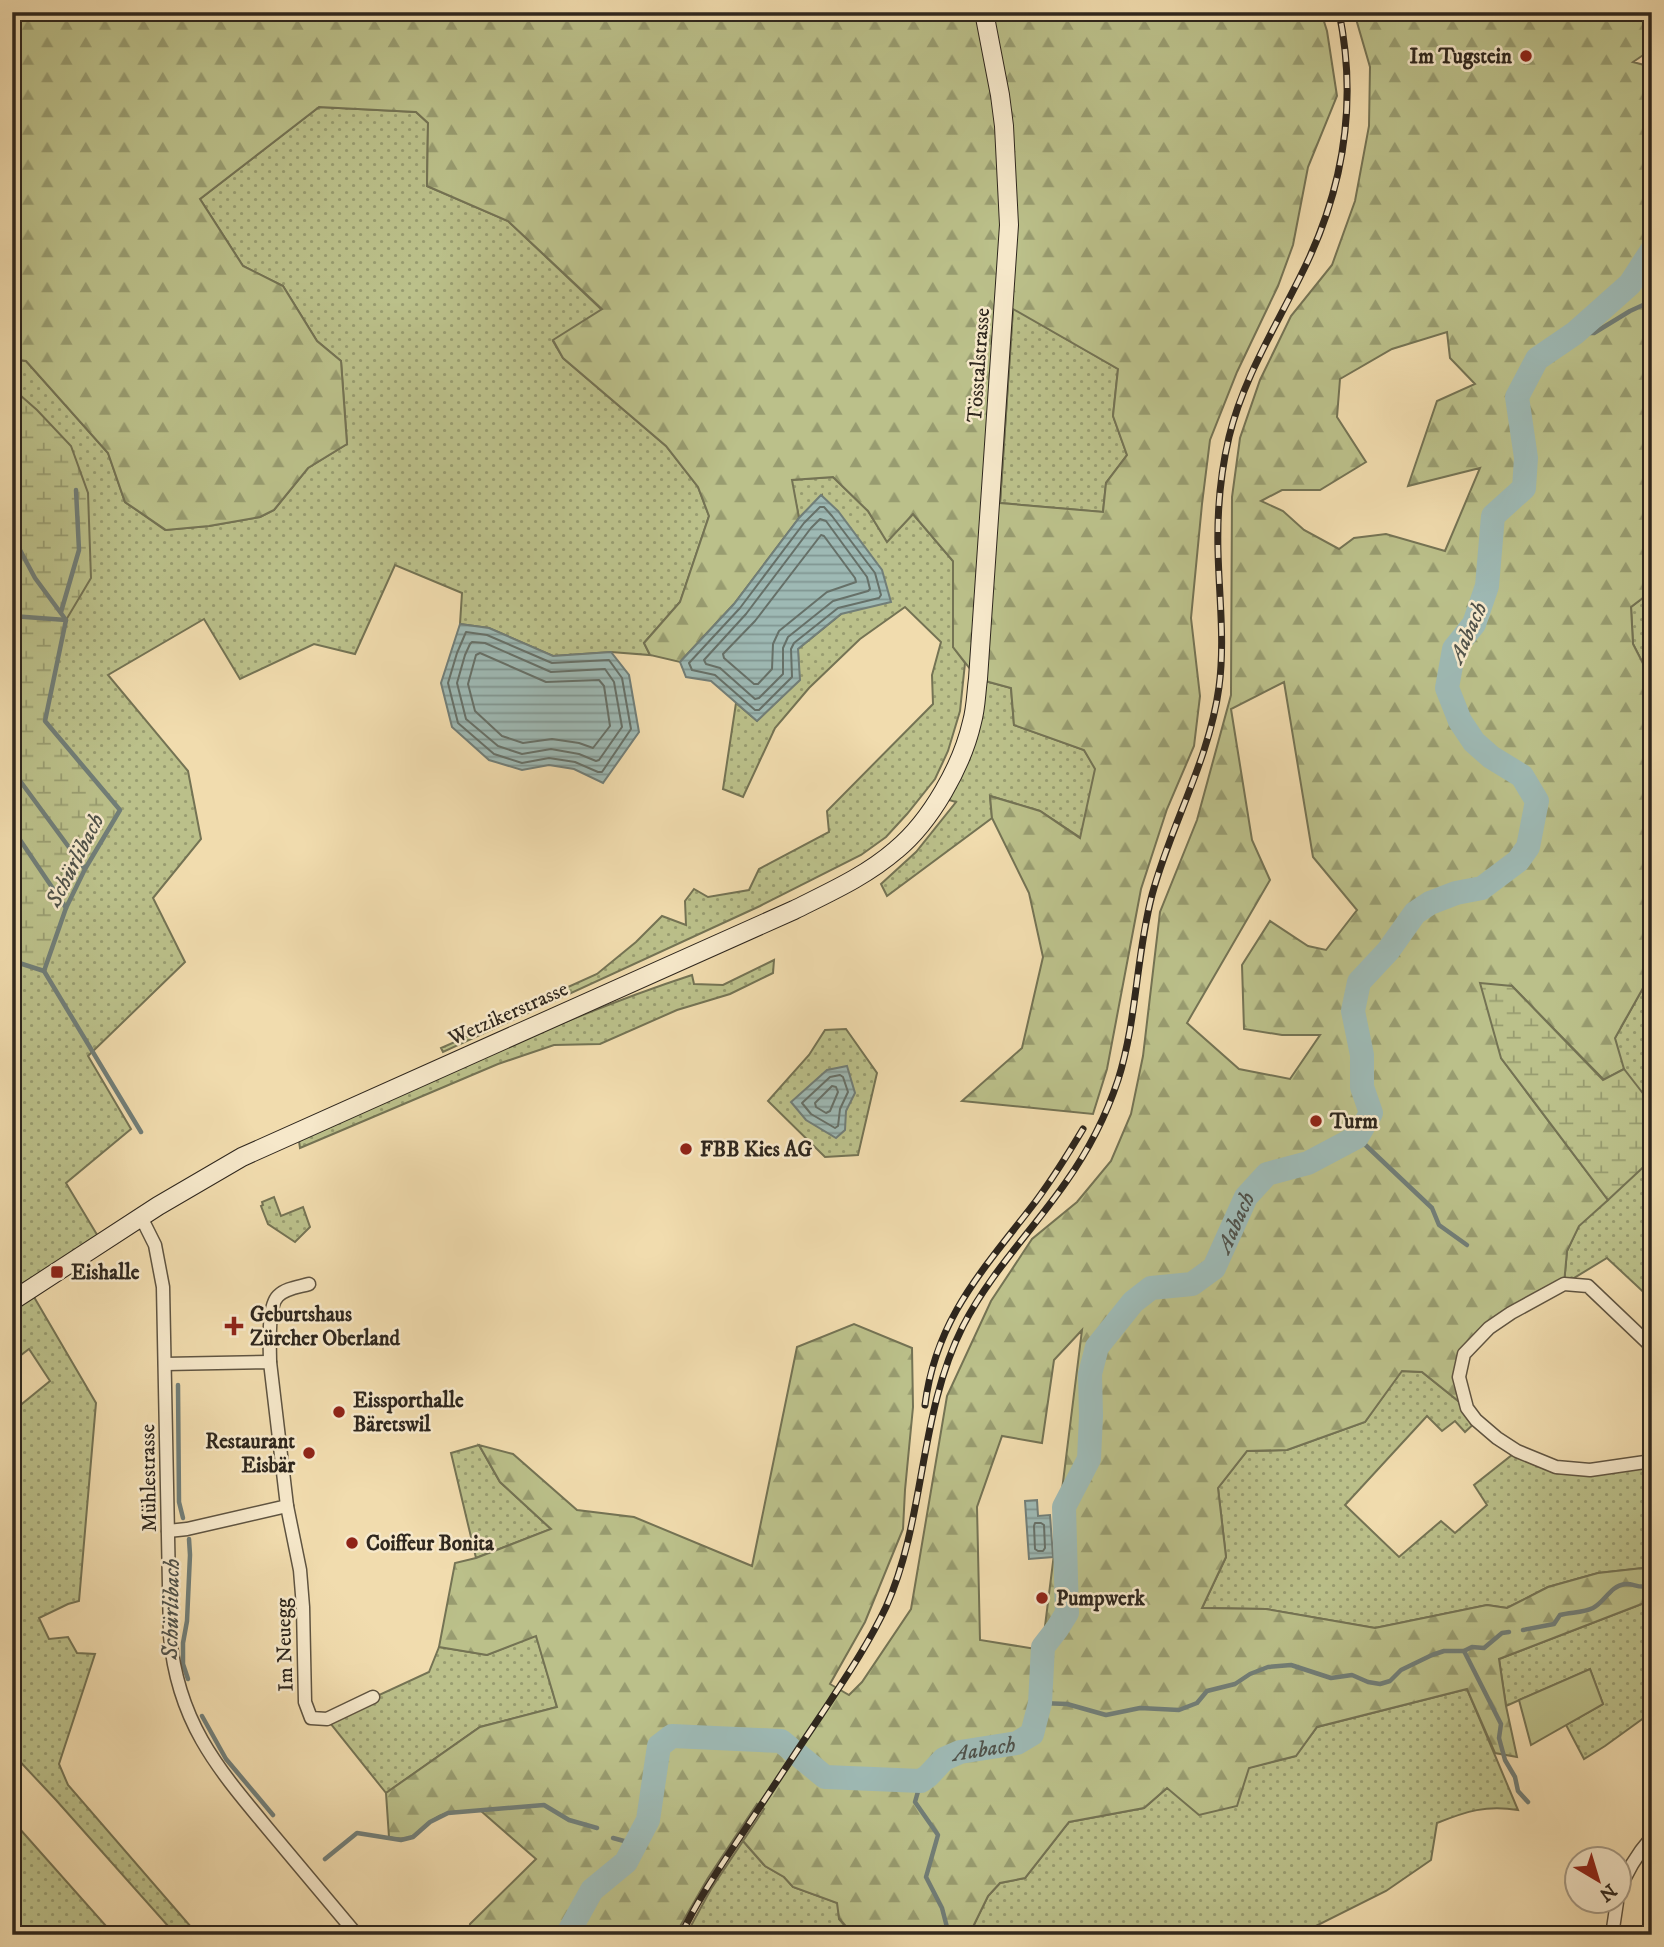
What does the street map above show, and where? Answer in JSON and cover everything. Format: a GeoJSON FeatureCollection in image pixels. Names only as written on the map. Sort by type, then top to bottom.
{"type":"FeatureCollection","features":[{"type":"Feature","properties":{"kind":"main road","name":"Tösstalstrasse"},"geometry":{"type":"LineString","coordinates":[[972,721],[978,679],[1009,225],[1004,126],[984,12]]}},
{"type":"Feature","properties":{"kind":"main road","name":"Wetzikerstrasse"},"geometry":{"type":"LineString","coordinates":[[12,1301],[141,1217],[246,1155],[794,910],[869,871],[897,850],[919,827],[961,757],[972,721]]}},
{"type":"Feature","properties":{"kind":"street","name":"Mühlestrasse"},"geometry":{"type":"LineString","coordinates":[[141,1217],[151,1235],[163,1287],[171,1652],[183,1702],[198,1737],[220,1770],[356,1935]]}},
{"type":"Feature","properties":{"kind":"street"},"geometry":{"type":"LineString","coordinates":[[168,1531],[287,1506],[270,1362],[271,1313],[275,1298],[286,1291],[309,1284]]}},
{"type":"Feature","properties":{"kind":"street"},"geometry":{"type":"LineString","coordinates":[[1652,1347],[1588,1286],[1564,1284],[1489,1328],[1464,1354],[1460,1377],[1467,1408],[1476,1420],[1517,1451],[1556,1467],[1590,1470],[1652,1461]]}},
{"type":"Feature","properties":{"kind":"street"},"geometry":{"type":"LineString","coordinates":[[165,1364],[270,1362]]}},
{"type":"Feature","properties":{"kind":"street","name":"Im Neuegg"},"geometry":{"type":"LineString","coordinates":[[287,1506],[300,1570],[305,1702],[311,1718],[327,1718],[373,1697]]}},
{"type":"Feature","properties":{"kind":"street"},"geometry":{"type":"LineString","coordinates":[[1632,1864],[1652,1837]]}},
{"type":"Feature","properties":{"kind":"street"},"geometry":{"type":"LineString","coordinates":[[1612,1935],[1615,1916]]}},
{"type":"Feature","properties":{"kind":"green space"},"geometry":{"type":"Polygon","coordinates":[[[12,12],[1321,12],[1327,31],[1337,96],[1308,167],[1293,245],[1278,286],[1237,372],[1210,440],[1191,618],[1200,696],[1194,746],[1167,809],[1141,889],[1107,1069],[1093,1114],[962,1101],[1022,1048],[1043,957],[1029,893],[992,818],[990,796],[1040,811],[1080,838],[1095,769],[1084,750],[1014,725],[1011,688],[978,679],[953,647],[953,561],[913,514],[887,542],[868,511],[833,477],[792,480],[799,518],[734,604],[680,662],[650,655],[644,643],[680,602],[709,516],[698,487],[666,446],[563,358],[553,340],[602,309],[508,221],[427,186],[428,123],[416,112],[319,107],[200,199],[243,266],[283,286],[317,341],[341,361],[347,444],[308,468],[274,510],[260,517],[166,530],[125,502],[108,453],[26,361],[12,359],[12,12]],[[1013,309],[1000,503],[1103,512],[1106,483],[1127,455],[1113,416],[1118,369],[1013,309]]]}},
{"type":"Feature","properties":{"kind":"green space"},"geometry":{"type":"Polygon","coordinates":[[[1354,12],[1652,12],[1652,49],[1633,62],[1652,67],[1652,251],[1641,270],[1652,283],[1652,591],[1631,607],[1633,644],[1652,681],[1652,972],[1615,1038],[1624,1069],[1604,1080],[1512,986],[1501,1058],[1608,1200],[1579,1226],[1567,1251],[1564,1284],[1511,1313],[1464,1354],[1467,1408],[1422,1372],[1402,1371],[1365,1422],[1287,1450],[1247,1451],[1218,1488],[1226,1557],[1202,1608],[1266,1609],[1375,1628],[1487,1605],[1507,1608],[1548,1587],[1598,1573],[1652,1567],[1652,1600],[1499,1659],[1517,1757],[1495,1753],[1467,1689],[1317,1727],[1296,1756],[1249,1768],[1237,1806],[1199,1815],[1167,1788],[1144,1808],[1069,1822],[1025,1878],[1000,1883],[988,1896],[969,1935],[853,1935],[839,1918],[837,1903],[793,1887],[784,1877],[765,1866],[743,1841],[764,1809],[757,1804],[708,1878],[675,1935],[469,1935],[470,1924],[536,1859],[481,1811],[447,1813],[408,1838],[389,1837],[386,1793],[480,1727],[557,1707],[536,1636],[487,1655],[439,1647],[455,1563],[476,1558],[551,1529],[500,1482],[479,1445],[513,1454],[577,1510],[634,1517],[752,1566],[797,1347],[854,1324],[912,1348],[913,1407],[903,1529],[865,1622],[830,1684],[849,1695],[862,1682],[911,1609],[947,1396],[991,1301],[1032,1239],[1077,1202],[1111,1161],[1131,1114],[1143,1056],[1160,912],[1197,820],[1231,695],[1232,497],[1240,438],[1260,380],[1291,316],[1332,265],[1355,201],[1369,126],[1370,67],[1354,12]],[[1447,332],[1392,349],[1340,379],[1337,417],[1366,462],[1320,490],[1282,490],[1261,501],[1283,511],[1304,530],[1339,549],[1354,538],[1386,534],[1445,551],[1480,468],[1408,486],[1437,401],[1475,384],[1450,358],[1447,332]],[[1284,682],[1231,709],[1252,840],[1270,880],[1187,1023],[1239,1069],[1290,1079],[1320,1035],[1282,1035],[1244,1029],[1242,965],[1270,921],[1308,946],[1326,950],[1357,910],[1313,857],[1284,682]],[[1082,1330],[1054,1360],[1042,1443],[1002,1436],[977,1507],[980,1640],[1042,1650],[1082,1330]]]}},
{"type":"Feature","properties":{"kind":"green space"},"geometry":{"type":"Polygon","coordinates":[[[319,107],[416,112],[428,123],[427,186],[508,221],[602,310],[553,341],[563,358],[666,446],[698,487],[709,516],[680,602],[644,643],[650,655],[611,652],[553,656],[489,628],[460,624],[462,593],[395,565],[355,654],[314,644],[240,679],[204,619],[108,675],[188,771],[201,839],[153,898],[185,962],[88,1056],[131,1129],[66,1183],[102,1243],[34,1297],[96,1403],[79,1601],[39,1618],[49,1639],[68,1637],[77,1653],[95,1654],[59,1764],[68,1785],[198,1935],[176,1935],[12,1753],[12,1412],[50,1381],[29,1349],[12,1362],[12,359],[26,361],[108,453],[125,502],[165,530],[260,517],[274,510],[308,468],[347,444],[341,361],[317,341],[283,286],[243,266],[200,199],[319,107]]]}},
{"type":"Feature","properties":{"kind":"green space"},"geometry":{"type":"Polygon","coordinates":[[[1013,308],[1118,369],[1113,416],[1127,455],[1106,483],[1103,512],[1000,503],[1013,308]]]}},
{"type":"Feature","properties":{"kind":"green space"},"geometry":{"type":"Polygon","coordinates":[[[12,388],[71,446],[88,493],[91,578],[66,620],[45,721],[120,810],[85,869],[66,908],[44,971],[12,961],[12,388]]]}},
{"type":"Feature","properties":{"kind":"green space"},"geometry":{"type":"Polygon","coordinates":[[[833,477],[868,511],[887,541],[913,514],[953,561],[953,647],[965,663],[960,711],[948,751],[935,779],[886,837],[861,855],[760,906],[443,1052],[441,1048],[512,1017],[546,997],[597,974],[662,916],[686,925],[685,901],[694,889],[708,897],[749,890],[759,869],[829,832],[827,811],[933,704],[932,675],[941,642],[905,607],[860,639],[809,688],[775,728],[743,797],[723,789],[736,703],[757,721],[799,680],[798,649],[841,614],[822,495],[799,518],[791,480],[833,477]]]}},
{"type":"Feature","properties":{"kind":"green space"},"geometry":{"type":"Polygon","coordinates":[[[1652,591],[1652,681],[1633,644],[1631,607],[1652,591]]]}},
{"type":"Feature","properties":{"kind":"green space"},"geometry":{"type":"Polygon","coordinates":[[[978,679],[1011,688],[1014,725],[1084,750],[1096,769],[1081,838],[1040,811],[990,796],[992,818],[887,896],[881,884],[916,852],[956,802],[939,797],[978,679]]]}},
{"type":"Feature","properties":{"kind":"green space"},"geometry":{"type":"Polygon","coordinates":[[[774,960],[773,973],[730,994],[677,1010],[600,1044],[554,1045],[498,1064],[300,1148],[299,1141],[592,1011],[692,975],[694,984],[723,985],[774,960]]]}},
{"type":"Feature","properties":{"kind":"green space"},"geometry":{"type":"Polygon","coordinates":[[[1652,972],[1652,1300],[1607,1258],[1564,1284],[1567,1251],[1579,1225],[1608,1199],[1501,1058],[1512,986],[1604,1080],[1615,1038],[1652,972]]]}},
{"type":"Feature","properties":{"kind":"green space"},"geometry":{"type":"Polygon","coordinates":[[[1480,983],[1512,986],[1603,1080],[1624,1069],[1652,1105],[1652,1159],[1608,1200],[1501,1058],[1480,983]]]}},
{"type":"Feature","properties":{"kind":"green space"},"geometry":{"type":"Polygon","coordinates":[[[846,1029],[877,1073],[858,1155],[825,1157],[768,1101],[809,1055],[825,1030],[846,1029]]]}},
{"type":"Feature","properties":{"kind":"green space"},"geometry":{"type":"Polygon","coordinates":[[[274,1197],[281,1216],[303,1207],[310,1227],[295,1242],[268,1224],[261,1206],[262,1202],[274,1197]]]}},
{"type":"Feature","properties":{"kind":"green space"},"geometry":{"type":"Polygon","coordinates":[[[1401,1371],[1422,1372],[1467,1408],[1477,1421],[1465,1432],[1455,1421],[1442,1431],[1427,1416],[1345,1505],[1399,1557],[1441,1521],[1455,1533],[1487,1505],[1474,1485],[1517,1451],[1556,1467],[1652,1461],[1652,1567],[1598,1573],[1548,1587],[1507,1608],[1487,1605],[1375,1628],[1266,1609],[1202,1608],[1226,1557],[1218,1488],[1247,1451],[1287,1450],[1365,1422],[1401,1371]]]}},
{"type":"Feature","properties":{"kind":"green space"},"geometry":{"type":"Polygon","coordinates":[[[479,1445],[500,1482],[551,1529],[476,1558],[451,1453],[479,1445]]]}},
{"type":"Feature","properties":{"kind":"green space"},"geometry":{"type":"Polygon","coordinates":[[[1652,1600],[1652,1712],[1584,1759],[1566,1725],[1603,1704],[1590,1669],[1506,1706],[1499,1659],[1652,1600]]]}},
{"type":"Feature","properties":{"kind":"green space"},"geometry":{"type":"Polygon","coordinates":[[[536,1635],[557,1707],[480,1727],[386,1793],[327,1719],[429,1672],[439,1647],[487,1655],[536,1635]]]}},
{"type":"Feature","properties":{"kind":"green space"},"geometry":{"type":"Polygon","coordinates":[[[1590,1669],[1603,1704],[1531,1745],[1519,1700],[1590,1669]]]}},
{"type":"Feature","properties":{"kind":"green space"},"geometry":{"type":"Polygon","coordinates":[[[1467,1689],[1518,1810],[1477,1810],[1437,1823],[1431,1860],[1386,1891],[1298,1935],[969,1935],[988,1896],[1000,1883],[1025,1878],[1069,1822],[1144,1808],[1167,1788],[1295,1756],[1317,1727],[1467,1689]]]}},
{"type":"Feature","properties":{"kind":"green space"},"geometry":{"type":"Polygon","coordinates":[[[12,1821],[19,1828],[114,1935],[12,1935],[12,1821]]]}},
{"type":"Feature","properties":{"kind":"green space"},"geometry":{"type":"Polygon","coordinates":[[[743,1841],[765,1866],[784,1877],[793,1887],[838,1903],[839,1919],[853,1935],[686,1935],[711,1889],[743,1841]]]}},
{"type":"Feature","properties":{"kind":"water"},"geometry":{"type":"Polygon","coordinates":[[[821,495],[838,511],[882,570],[891,602],[841,614],[798,649],[800,680],[757,721],[711,681],[686,677],[680,662],[734,604],[799,518],[821,495]]]}},
{"type":"Feature","properties":{"kind":"water"},"geometry":{"type":"Polygon","coordinates":[[[460,624],[489,628],[553,656],[611,652],[629,675],[639,732],[603,783],[574,769],[549,765],[522,770],[489,760],[452,727],[441,683],[460,624]]]}},
{"type":"Feature","properties":{"kind":"water"},"geometry":{"type":"Polygon","coordinates":[[[847,1066],[855,1093],[846,1111],[845,1130],[836,1138],[806,1120],[791,1102],[827,1070],[847,1066]]]}},
{"type":"Feature","properties":{"kind":"water"},"geometry":{"type":"Polygon","coordinates":[[[1037,1500],[1038,1516],[1050,1515],[1053,1557],[1029,1559],[1025,1501],[1037,1500]]]}},
{"type":"Feature","properties":{"kind":"waterway","name":"Aabach"},"geometry":{"type":"LineString","coordinates":[[567,1935],[592,1890],[626,1862],[648,1820],[659,1746],[672,1736],[781,1741],[825,1777],[921,1781],[944,1759],[960,1752],[1017,1743],[1032,1734],[1040,1703],[1043,1647],[1067,1613],[1064,1507],[1089,1459],[1090,1374],[1097,1347],[1133,1302],[1151,1288],[1192,1284],[1214,1268],[1246,1197],[1267,1174],[1308,1163],[1357,1137],[1371,1113],[1362,1087],[1362,1055],[1353,1011],[1359,982],[1388,951],[1415,913],[1430,903],[1456,893],[1482,888],[1518,861],[1528,847],[1537,801],[1522,776],[1491,757],[1474,742],[1460,721],[1447,688],[1454,649],[1474,624],[1487,586],[1493,516],[1524,488],[1526,458],[1517,397],[1537,359],[1575,333],[1630,284],[1652,250]]}},
{"type":"Feature","properties":{"kind":"waterway"},"geometry":{"type":"LineString","coordinates":[[1575,333],[1594,333],[1652,301]]}},
{"type":"Feature","properties":{"kind":"waterway"},"geometry":{"type":"LineString","coordinates":[[61,612],[79,550],[76,490]]}},
{"type":"Feature","properties":{"kind":"waterway","name":"Schürlibach"},"geometry":{"type":"LineString","coordinates":[[12,535],[35,578],[66,620],[45,721],[120,810],[85,869],[66,908],[44,971],[141,1132]]}},
{"type":"Feature","properties":{"kind":"waterway"},"geometry":{"type":"LineString","coordinates":[[12,616],[66,620]]}},
{"type":"Feature","properties":{"kind":"waterway"},"geometry":{"type":"LineString","coordinates":[[12,770],[85,869]]}},
{"type":"Feature","properties":{"kind":"waterway"},"geometry":{"type":"LineString","coordinates":[[12,828],[66,908]]}},
{"type":"Feature","properties":{"kind":"waterway"},"geometry":{"type":"LineString","coordinates":[[12,956],[16,962],[44,971]]}},
{"type":"Feature","properties":{"kind":"waterway"},"geometry":{"type":"LineString","coordinates":[[1357,1137],[1432,1208],[1439,1225],[1467,1245]]}},
{"type":"Feature","properties":{"kind":"waterway","name":"Schürlibach"},"geometry":{"type":"LineString","coordinates":[[178,1385],[179,1502],[183,1518]]}},
{"type":"Feature","properties":{"kind":"waterway","name":"Schürlibach"},"geometry":{"type":"LineString","coordinates":[[188,1679],[183,1664],[183,1643],[187,1621],[189,1539]]}},
{"type":"Feature","properties":{"kind":"waterway"},"geometry":{"type":"LineString","coordinates":[[1523,1630],[1554,1624],[1560,1615],[1593,1608],[1620,1585],[1645,1586],[1652,1583]]}},
{"type":"Feature","properties":{"kind":"waterway"},"geometry":{"type":"LineString","coordinates":[[1040,1703],[1067,1704],[1106,1715],[1140,1708],[1179,1710],[1197,1703],[1207,1691],[1235,1684],[1268,1667],[1291,1665],[1331,1678],[1352,1675],[1380,1684],[1390,1681],[1401,1670],[1432,1655],[1444,1651],[1464,1651],[1472,1647],[1484,1648],[1502,1633],[1509,1632]]}},
{"type":"Feature","properties":{"kind":"waterway"},"geometry":{"type":"LineString","coordinates":[[1464,1651],[1501,1724],[1499,1738],[1505,1760],[1515,1777],[1518,1791],[1528,1802]]}},
{"type":"Feature","properties":{"kind":"waterway","name":"Schürlibach"},"geometry":{"type":"LineString","coordinates":[[202,1716],[226,1759],[273,1815]]}},
{"type":"Feature","properties":{"kind":"waterway"},"geometry":{"type":"LineString","coordinates":[[921,1781],[915,1802],[938,1835],[926,1877],[942,1908],[949,1935]]}},
{"type":"Feature","properties":{"kind":"waterway","name":"Schürlibach"},"geometry":{"type":"LineString","coordinates":[[325,1859],[357,1833],[401,1840],[413,1837],[430,1822],[448,1813],[544,1805],[569,1820],[597,1828]]}},
{"type":"Feature","properties":{"kind":"waterway","name":"Schürlibach"},"geometry":{"type":"LineString","coordinates":[[613,1838],[635,1844]]}},
{"type":"Feature","properties":{"kind":"railway"},"geometry":{"type":"LineString","coordinates":[[681,1935],[712,1880],[864,1649],[879,1621],[899,1573],[909,1538],[938,1395],[948,1360],[963,1326],[986,1288],[1082,1158],[1102,1120],[1118,1080],[1129,1034],[1152,895],[1207,741],[1219,687],[1222,636],[1218,523],[1221,480],[1229,437],[1251,374],[1315,244],[1327,212],[1343,147],[1347,80],[1339,12]]}},
{"type":"Feature","properties":{"kind":"railway"},"geometry":{"type":"LineString","coordinates":[[925,1405],[940,1345],[952,1319],[981,1272],[1036,1201],[1083,1129]]}},
{"type":"Feature","properties":{"kind":"place","name":"Im Tugstein"},"geometry":{"type":"Point","coordinates":[1526,56]}},
{"type":"Feature","properties":{"kind":"place","name":"Turm"},"geometry":{"type":"Point","coordinates":[1316,1121]}},
{"type":"Feature","properties":{"kind":"place","name":"FBB Kies AG"},"geometry":{"type":"Point","coordinates":[686,1149]}},
{"type":"Feature","properties":{"kind":"place","name":"Eishalle"},"geometry":{"type":"Point","coordinates":[57,1272]}},
{"type":"Feature","properties":{"kind":"place","name":"Geburtshaus Zürcher Oberland"},"geometry":{"type":"Point","coordinates":[234,1326]}},
{"type":"Feature","properties":{"kind":"place","name":"Eissporthalle Bäretswil"},"geometry":{"type":"Point","coordinates":[339,1412]}},
{"type":"Feature","properties":{"kind":"place","name":"Restaurant Eisbär"},"geometry":{"type":"Point","coordinates":[309,1453]}},
{"type":"Feature","properties":{"kind":"place","name":"Coiffeur Bonita"},"geometry":{"type":"Point","coordinates":[352,1543]}},
{"type":"Feature","properties":{"kind":"place","name":"Pumpwerk"},"geometry":{"type":"Point","coordinates":[1042,1598]}}]}
